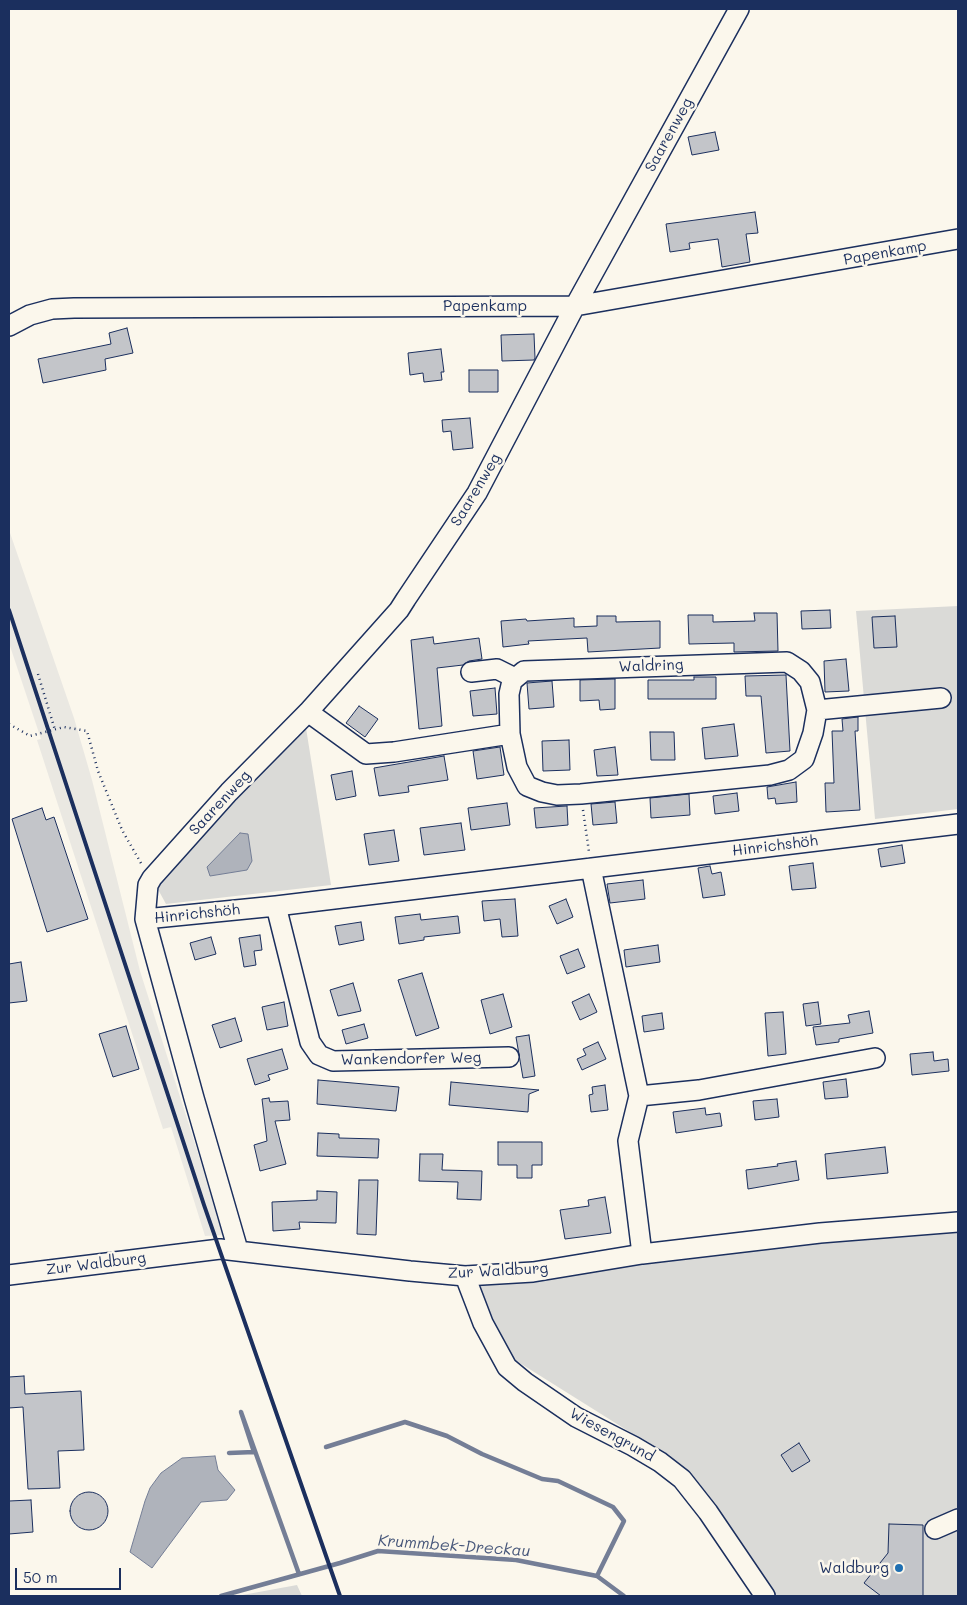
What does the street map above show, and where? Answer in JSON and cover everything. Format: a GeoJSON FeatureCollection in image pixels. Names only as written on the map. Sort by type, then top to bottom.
{"type":"FeatureCollection","features":[{"type":"Feature","properties":{"kind":"street","name":"Saarenweg"},"geometry":{"type":"LineString","coordinates":[[145,919],[148,886],[152,878],[229,792],[308,712],[399,610],[478,493],[574,306],[739,9]]}},
{"type":"Feature","properties":{"kind":"street","name":"Papenkamp"},"geometry":{"type":"LineString","coordinates":[[9,326],[30,315],[52,309],[74,308],[574,306],[958,240]]}},
{"type":"Feature","properties":{"kind":"street","name":"Waldring"},"geometry":{"type":"LineString","coordinates":[[787,662],[801,671],[810,682],[817,710],[813,733],[804,759],[789,770],[770,775],[557,795],[527,786],[517,767],[510,734],[509,694],[512,681],[515,678],[524,671],[539,669],[787,662]]}},
{"type":"Feature","properties":{"kind":"street"},"geometry":{"type":"LineString","coordinates":[[471,672],[497,669],[515,678]]}},
{"type":"Feature","properties":{"kind":"street"},"geometry":{"type":"LineString","coordinates":[[817,710],[941,698]]}},
{"type":"Feature","properties":{"kind":"street"},"geometry":{"type":"LineString","coordinates":[[308,712],[366,754],[394,752],[510,734]]}},
{"type":"Feature","properties":{"kind":"street","name":"Hinrichshöh"},"geometry":{"type":"LineString","coordinates":[[238,1250],[145,919],[276,906],[958,824]]}},
{"type":"Feature","properties":{"kind":"street"},"geometry":{"type":"LineString","coordinates":[[591,868],[639,1096],[628,1141],[642,1254]]}},
{"type":"Feature","properties":{"kind":"street","name":"Wankendorfer Weg"},"geometry":{"type":"LineString","coordinates":[[276,906],[310,1042],[319,1055],[333,1061],[509,1057]]}},
{"type":"Feature","properties":{"kind":"street"},"geometry":{"type":"LineString","coordinates":[[639,1096],[699,1090],[875,1058]]}},
{"type":"Feature","properties":{"kind":"street","name":"Zur Waldburg"},"geometry":{"type":"LineString","coordinates":[[9,1275],[220,1249],[465,1276],[533,1272],[642,1254],[820,1233],[958,1222]]}},
{"type":"Feature","properties":{"kind":"street","name":"Wiesengrund"},"geometry":{"type":"LineString","coordinates":[[465,1276],[483,1323],[507,1367],[525,1382],[576,1417],[633,1446],[660,1462],[682,1479],[708,1512],[765,1596]]}},
{"type":"Feature","properties":{"kind":"street"},"geometry":{"type":"LineString","coordinates":[[936,1529],[958,1519]]}},
{"type":"Feature","properties":{"kind":"path"},"geometry":{"type":"LineString","coordinates":[[38,674],[56,730]]}},
{"type":"Feature","properties":{"kind":"path"},"geometry":{"type":"LineString","coordinates":[[9,724],[30,736],[64,727],[87,731],[98,771],[122,830],[146,872],[152,878]]}},
{"type":"Feature","properties":{"kind":"path"},"geometry":{"type":"LineString","coordinates":[[581,794],[591,868]]}},
{"type":"Feature","properties":{"kind":"shaded area"},"geometry":{"type":"Polygon","coordinates":[[[9,530],[74,718],[92,780],[140,971],[224,1235],[205,1236],[171,1127],[163,1129],[37,740],[41,739],[9,643],[9,530]]]}},
{"type":"Feature","properties":{"kind":"shaded area"},"geometry":{"type":"Polygon","coordinates":[[[958,606],[958,809],[875,819],[856,611],[958,606]]]}},
{"type":"Feature","properties":{"kind":"shaded area"},"geometry":{"type":"Polygon","coordinates":[[[306,728],[331,885],[166,904],[154,882],[306,728]]]}},
{"type":"Feature","properties":{"kind":"shaded area"},"geometry":{"type":"Polygon","coordinates":[[[240,833],[248,834],[252,861],[247,870],[210,876],[207,867],[240,833]]]}},
{"type":"Feature","properties":{"kind":"shaded area"},"geometry":{"type":"Polygon","coordinates":[[[958,1229],[958,1596],[774,1596],[676,1461],[515,1360],[474,1283],[735,1247],[958,1229]]]}},
{"type":"Feature","properties":{"kind":"shaded area"},"geometry":{"type":"Polygon","coordinates":[[[215,1456],[218,1470],[235,1490],[227,1500],[201,1502],[152,1568],[130,1552],[150,1488],[161,1473],[182,1458],[215,1456]]]}},
{"type":"Feature","properties":{"kind":"shaded area"},"geometry":{"type":"Polygon","coordinates":[[[297,1585],[302,1596],[237,1596],[297,1585]]]}},
{"type":"Feature","properties":{"kind":"building"},"geometry":{"type":"Polygon","coordinates":[[[715,132],[719,150],[692,155],[688,137],[715,132]]]}},
{"type":"Feature","properties":{"kind":"building"},"geometry":{"type":"Polygon","coordinates":[[[755,212],[758,233],[746,234],[750,262],[722,267],[718,239],[689,243],[690,249],[670,252],[666,224],[755,212]]]}},
{"type":"Feature","properties":{"kind":"building"},"geometry":{"type":"Polygon","coordinates":[[[127,328],[133,353],[105,359],[106,370],[43,383],[38,359],[111,344],[109,333],[127,328]]]}},
{"type":"Feature","properties":{"kind":"building"},"geometry":{"type":"Polygon","coordinates":[[[534,334],[534,360],[502,361],[501,335],[534,334]]]}},
{"type":"Feature","properties":{"kind":"building"},"geometry":{"type":"Polygon","coordinates":[[[441,349],[444,372],[441,372],[442,380],[424,382],[423,373],[410,375],[408,353],[441,349]]]}},
{"type":"Feature","properties":{"kind":"building"},"geometry":{"type":"Polygon","coordinates":[[[469,370],[498,370],[498,392],[469,392],[469,370]]]}},
{"type":"Feature","properties":{"kind":"building"},"geometry":{"type":"Polygon","coordinates":[[[470,418],[473,448],[453,450],[451,431],[443,432],[442,420],[470,418]]]}},
{"type":"Feature","properties":{"kind":"building"},"geometry":{"type":"Polygon","coordinates":[[[830,610],[831,628],[802,629],[801,611],[830,610]]]}},
{"type":"Feature","properties":{"kind":"building"},"geometry":{"type":"Polygon","coordinates":[[[754,613],[777,613],[778,651],[734,652],[734,643],[689,644],[688,615],[713,615],[713,622],[755,621],[754,613]]]}},
{"type":"Feature","properties":{"kind":"building"},"geometry":{"type":"Polygon","coordinates":[[[597,616],[616,616],[616,622],[660,621],[660,648],[588,652],[587,638],[528,641],[529,644],[503,647],[501,621],[574,618],[574,627],[597,626],[597,616]]]}},
{"type":"Feature","properties":{"kind":"building"},"geometry":{"type":"Polygon","coordinates":[[[895,616],[897,647],[874,648],[872,617],[895,616]]]}},
{"type":"Feature","properties":{"kind":"building"},"geometry":{"type":"Polygon","coordinates":[[[433,637],[434,644],[479,638],[482,659],[469,661],[463,665],[437,668],[442,726],[419,729],[411,640],[433,637]]]}},
{"type":"Feature","properties":{"kind":"building"},"geometry":{"type":"Polygon","coordinates":[[[846,659],[849,691],[825,692],[824,661],[846,659]]]}},
{"type":"Feature","properties":{"kind":"building"},"geometry":{"type":"Polygon","coordinates":[[[786,675],[790,751],[766,753],[761,696],[746,696],[745,676],[786,675]]]}},
{"type":"Feature","properties":{"kind":"building"},"geometry":{"type":"Polygon","coordinates":[[[694,677],[716,677],[716,699],[648,699],[648,680],[694,680],[694,677]]]}},
{"type":"Feature","properties":{"kind":"building"},"geometry":{"type":"Polygon","coordinates":[[[615,679],[615,709],[600,710],[599,700],[580,701],[580,680],[615,679]]]}},
{"type":"Feature","properties":{"kind":"building"},"geometry":{"type":"Polygon","coordinates":[[[552,681],[554,707],[529,709],[527,683],[552,681]]]}},
{"type":"Feature","properties":{"kind":"building"},"geometry":{"type":"Polygon","coordinates":[[[495,688],[497,714],[473,716],[470,691],[495,688]]]}},
{"type":"Feature","properties":{"kind":"building"},"geometry":{"type":"Polygon","coordinates":[[[359,706],[378,719],[365,737],[346,723],[359,706]]]}},
{"type":"Feature","properties":{"kind":"building"},"geometry":{"type":"Polygon","coordinates":[[[858,717],[858,731],[855,731],[860,810],[826,812],[825,783],[834,783],[832,731],[843,731],[842,719],[858,717]]]}},
{"type":"Feature","properties":{"kind":"building"},"geometry":{"type":"Polygon","coordinates":[[[734,724],[738,756],[705,759],[702,728],[734,724]]]}},
{"type":"Feature","properties":{"kind":"building"},"geometry":{"type":"Polygon","coordinates":[[[650,732],[674,732],[675,760],[651,760],[650,732]]]}},
{"type":"Feature","properties":{"kind":"building"},"geometry":{"type":"Polygon","coordinates":[[[569,740],[570,770],[543,771],[542,741],[569,740]]]}},
{"type":"Feature","properties":{"kind":"building"},"geometry":{"type":"Polygon","coordinates":[[[500,747],[504,775],[477,779],[473,751],[500,747]]]}},
{"type":"Feature","properties":{"kind":"building"},"geometry":{"type":"Polygon","coordinates":[[[615,747],[618,775],[597,776],[594,750],[615,747]]]}},
{"type":"Feature","properties":{"kind":"building"},"geometry":{"type":"Polygon","coordinates":[[[444,756],[448,780],[408,786],[409,792],[379,796],[374,768],[444,756]]]}},
{"type":"Feature","properties":{"kind":"building"},"geometry":{"type":"Polygon","coordinates":[[[352,771],[356,796],[336,800],[331,775],[352,771]]]}},
{"type":"Feature","properties":{"kind":"building"},"geometry":{"type":"Polygon","coordinates":[[[796,782],[797,802],[776,804],[775,798],[768,799],[767,787],[796,782]]]}},
{"type":"Feature","properties":{"kind":"building"},"geometry":{"type":"Polygon","coordinates":[[[737,793],[739,811],[715,814],[713,796],[737,793]]]}},
{"type":"Feature","properties":{"kind":"building"},"geometry":{"type":"Polygon","coordinates":[[[689,794],[690,815],[651,818],[650,798],[689,794]]]}},
{"type":"Feature","properties":{"kind":"building"},"geometry":{"type":"Polygon","coordinates":[[[615,802],[617,823],[593,825],[591,804],[615,802]]]}},
{"type":"Feature","properties":{"kind":"building"},"geometry":{"type":"Polygon","coordinates":[[[507,803],[510,825],[471,830],[468,808],[507,803]]]}},
{"type":"Feature","properties":{"kind":"building"},"geometry":{"type":"Polygon","coordinates":[[[567,806],[568,825],[536,828],[534,808],[567,806]]]}},
{"type":"Feature","properties":{"kind":"building"},"geometry":{"type":"Polygon","coordinates":[[[42,808],[46,820],[54,817],[88,919],[47,932],[12,819],[42,808]]]}},
{"type":"Feature","properties":{"kind":"building"},"geometry":{"type":"Polygon","coordinates":[[[461,823],[465,850],[424,855],[420,828],[461,823]]]}},
{"type":"Feature","properties":{"kind":"building"},"geometry":{"type":"Polygon","coordinates":[[[394,830],[399,861],[369,865],[364,834],[394,830]]]}},
{"type":"Feature","properties":{"kind":"building"},"geometry":{"type":"Polygon","coordinates":[[[902,845],[905,863],[881,867],[878,849],[902,845]]]}},
{"type":"Feature","properties":{"kind":"building"},"geometry":{"type":"Polygon","coordinates":[[[813,863],[816,888],[792,890],[789,866],[813,863]]]}},
{"type":"Feature","properties":{"kind":"building"},"geometry":{"type":"Polygon","coordinates":[[[710,866],[712,874],[721,872],[725,895],[703,898],[698,868],[710,866]]]}},
{"type":"Feature","properties":{"kind":"building"},"geometry":{"type":"Polygon","coordinates":[[[643,880],[645,899],[610,903],[607,884],[643,880]]]}},
{"type":"Feature","properties":{"kind":"building"},"geometry":{"type":"Polygon","coordinates":[[[515,899],[518,936],[502,937],[500,919],[484,921],[482,901],[515,899]]]}},
{"type":"Feature","properties":{"kind":"building"},"geometry":{"type":"Polygon","coordinates":[[[566,899],[573,917],[557,924],[549,906],[566,899]]]}},
{"type":"Feature","properties":{"kind":"building"},"geometry":{"type":"Polygon","coordinates":[[[420,914],[421,920],[458,916],[460,933],[424,937],[424,940],[399,944],[395,917],[420,914]]]}},
{"type":"Feature","properties":{"kind":"building"},"geometry":{"type":"Polygon","coordinates":[[[361,922],[364,940],[339,945],[335,926],[361,922]]]}},
{"type":"Feature","properties":{"kind":"building"},"geometry":{"type":"Polygon","coordinates":[[[260,935],[262,950],[254,951],[256,965],[244,967],[239,938],[260,935]]]}},
{"type":"Feature","properties":{"kind":"building"},"geometry":{"type":"Polygon","coordinates":[[[211,937],[216,954],[195,960],[190,943],[211,937]]]}},
{"type":"Feature","properties":{"kind":"building"},"geometry":{"type":"Polygon","coordinates":[[[658,945],[660,962],[626,967],[624,950],[658,945]]]}},
{"type":"Feature","properties":{"kind":"building"},"geometry":{"type":"Polygon","coordinates":[[[578,949],[585,967],[567,974],[560,956],[578,949]]]}},
{"type":"Feature","properties":{"kind":"building"},"geometry":{"type":"Polygon","coordinates":[[[21,962],[27,1001],[9,1003],[9,964],[21,962]]]}},
{"type":"Feature","properties":{"kind":"building"},"geometry":{"type":"Polygon","coordinates":[[[422,973],[439,1028],[416,1036],[398,980],[422,973]]]}},
{"type":"Feature","properties":{"kind":"building"},"geometry":{"type":"Polygon","coordinates":[[[353,983],[361,1011],[338,1016],[330,990],[353,983]]]}},
{"type":"Feature","properties":{"kind":"building"},"geometry":{"type":"Polygon","coordinates":[[[503,994],[512,1027],[490,1034],[481,1000],[503,994]]]}},
{"type":"Feature","properties":{"kind":"building"},"geometry":{"type":"Polygon","coordinates":[[[589,994],[597,1012],[580,1020],[572,1002],[589,994]]]}},
{"type":"Feature","properties":{"kind":"building"},"geometry":{"type":"Polygon","coordinates":[[[284,1002],[288,1026],[267,1030],[262,1007],[284,1002]]]}},
{"type":"Feature","properties":{"kind":"building"},"geometry":{"type":"Polygon","coordinates":[[[818,1002],[821,1024],[806,1026],[803,1004],[818,1002]]]}},
{"type":"Feature","properties":{"kind":"building"},"geometry":{"type":"Polygon","coordinates":[[[869,1011],[873,1033],[839,1039],[839,1042],[816,1045],[813,1027],[850,1023],[848,1015],[869,1011]]]}},
{"type":"Feature","properties":{"kind":"building"},"geometry":{"type":"Polygon","coordinates":[[[783,1012],[786,1054],[768,1056],[765,1013],[783,1012]]]}},
{"type":"Feature","properties":{"kind":"building"},"geometry":{"type":"Polygon","coordinates":[[[662,1013],[664,1029],[644,1032],[642,1016],[662,1013]]]}},
{"type":"Feature","properties":{"kind":"building"},"geometry":{"type":"Polygon","coordinates":[[[235,1018],[242,1041],[220,1048],[212,1025],[235,1018]]]}},
{"type":"Feature","properties":{"kind":"building"},"geometry":{"type":"Polygon","coordinates":[[[364,1024],[368,1038],[346,1044],[342,1030],[364,1024]]]}},
{"type":"Feature","properties":{"kind":"building"},"geometry":{"type":"Polygon","coordinates":[[[126,1026],[139,1069],[113,1077],[99,1034],[126,1026]]]}},
{"type":"Feature","properties":{"kind":"building"},"geometry":{"type":"Polygon","coordinates":[[[529,1035],[535,1076],[523,1078],[516,1037],[529,1035]]]}},
{"type":"Feature","properties":{"kind":"building"},"geometry":{"type":"Polygon","coordinates":[[[598,1042],[606,1059],[582,1070],[577,1059],[586,1055],[583,1049],[598,1042]]]}},
{"type":"Feature","properties":{"kind":"building"},"geometry":{"type":"Polygon","coordinates":[[[282,1049],[288,1069],[268,1075],[270,1080],[255,1085],[247,1059],[282,1049]]]}},
{"type":"Feature","properties":{"kind":"building"},"geometry":{"type":"Polygon","coordinates":[[[933,1052],[934,1061],[948,1059],[949,1071],[912,1075],[910,1054],[933,1052]]]}},
{"type":"Feature","properties":{"kind":"building"},"geometry":{"type":"Polygon","coordinates":[[[846,1079],[848,1097],[825,1099],[823,1082],[846,1079]]]}},
{"type":"Feature","properties":{"kind":"building"},"geometry":{"type":"Polygon","coordinates":[[[318,1080],[399,1087],[396,1111],[317,1104],[318,1080]]]}},
{"type":"Feature","properties":{"kind":"building"},"geometry":{"type":"Polygon","coordinates":[[[451,1082],[539,1090],[529,1094],[528,1112],[449,1105],[451,1082]]]}},
{"type":"Feature","properties":{"kind":"building"},"geometry":{"type":"Polygon","coordinates":[[[605,1085],[608,1110],[591,1112],[589,1095],[593,1094],[592,1087],[605,1085]]]}},
{"type":"Feature","properties":{"kind":"building"},"geometry":{"type":"Polygon","coordinates":[[[269,1098],[270,1102],[288,1101],[290,1120],[275,1121],[286,1164],[260,1171],[254,1145],[267,1141],[262,1099],[269,1098]]]}},
{"type":"Feature","properties":{"kind":"building"},"geometry":{"type":"Polygon","coordinates":[[[777,1099],[779,1117],[755,1120],[753,1101],[777,1099]]]}},
{"type":"Feature","properties":{"kind":"building"},"geometry":{"type":"Polygon","coordinates":[[[705,1108],[706,1115],[720,1113],[722,1126],[676,1133],[673,1112],[705,1108]]]}},
{"type":"Feature","properties":{"kind":"building"},"geometry":{"type":"Polygon","coordinates":[[[318,1133],[339,1134],[339,1138],[379,1139],[378,1158],[317,1156],[318,1133]]]}},
{"type":"Feature","properties":{"kind":"building"},"geometry":{"type":"Polygon","coordinates":[[[498,1142],[542,1142],[542,1165],[532,1165],[532,1178],[517,1178],[517,1165],[498,1165],[498,1142]]]}},
{"type":"Feature","properties":{"kind":"building"},"geometry":{"type":"Polygon","coordinates":[[[885,1147],[888,1173],[827,1179],[825,1154],[885,1147]]]}},
{"type":"Feature","properties":{"kind":"building"},"geometry":{"type":"Polygon","coordinates":[[[420,1154],[443,1154],[442,1170],[482,1171],[481,1200],[457,1199],[458,1182],[419,1181],[420,1154]]]}},
{"type":"Feature","properties":{"kind":"building"},"geometry":{"type":"Polygon","coordinates":[[[796,1161],[799,1180],[748,1189],[746,1170],[778,1166],[777,1164],[796,1161]]]}},
{"type":"Feature","properties":{"kind":"building"},"geometry":{"type":"Polygon","coordinates":[[[359,1180],[378,1180],[376,1235],[357,1234],[359,1180]]]}},
{"type":"Feature","properties":{"kind":"building"},"geometry":{"type":"Polygon","coordinates":[[[317,1191],[337,1192],[336,1223],[299,1222],[300,1229],[273,1231],[272,1202],[317,1200],[317,1191]]]}},
{"type":"Feature","properties":{"kind":"building"},"geometry":{"type":"Polygon","coordinates":[[[605,1197],[611,1233],[565,1239],[560,1210],[589,1206],[588,1200],[605,1197]]]}},
{"type":"Feature","properties":{"kind":"building"},"geometry":{"type":"Polygon","coordinates":[[[24,1376],[25,1394],[81,1391],[84,1450],[58,1451],[60,1488],[28,1489],[23,1407],[9,1408],[9,1377],[24,1376]]]}},
{"type":"Feature","properties":{"kind":"building"},"geometry":{"type":"Polygon","coordinates":[[[799,1443],[810,1461],[792,1472],[781,1455],[799,1443]]]}},
{"type":"Feature","properties":{"kind":"building"},"geometry":{"type":"Polygon","coordinates":[[[89,1492],[102,1498],[108,1511],[102,1524],[89,1530],[76,1524],[70,1511],[76,1498],[89,1492]]]}},
{"type":"Feature","properties":{"kind":"building"},"geometry":{"type":"Polygon","coordinates":[[[31,1500],[33,1532],[9,1534],[9,1501],[31,1500]]]}},
{"type":"Feature","properties":{"kind":"building","name":"Waldburg"},"geometry":{"type":"Polygon","coordinates":[[[889,1524],[923,1525],[923,1596],[881,1596],[864,1583],[888,1553],[889,1524]]]}},
{"type":"Feature","properties":{"kind":"waterway"},"geometry":{"type":"LineString","coordinates":[[229,1453],[254,1452],[241,1412],[299,1574]]}},
{"type":"Feature","properties":{"kind":"waterway"},"geometry":{"type":"LineString","coordinates":[[326,1447],[405,1422],[447,1436],[482,1454],[542,1479],[558,1481],[613,1507],[624,1521],[597,1576]]}},
{"type":"Feature","properties":{"kind":"waterway","name":"Krummbek-Dreckau"},"geometry":{"type":"LineString","coordinates":[[221,1596],[378,1551],[516,1560],[597,1576],[624,1596]]}},
{"type":"Feature","properties":{"kind":"railway"},"geometry":{"type":"LineString","coordinates":[[9,610],[204,1205],[340,1596]]}},
{"type":"Feature","properties":{"kind":"place","name":"Waldburg"},"geometry":{"type":"Point","coordinates":[899,1568]}}]}
